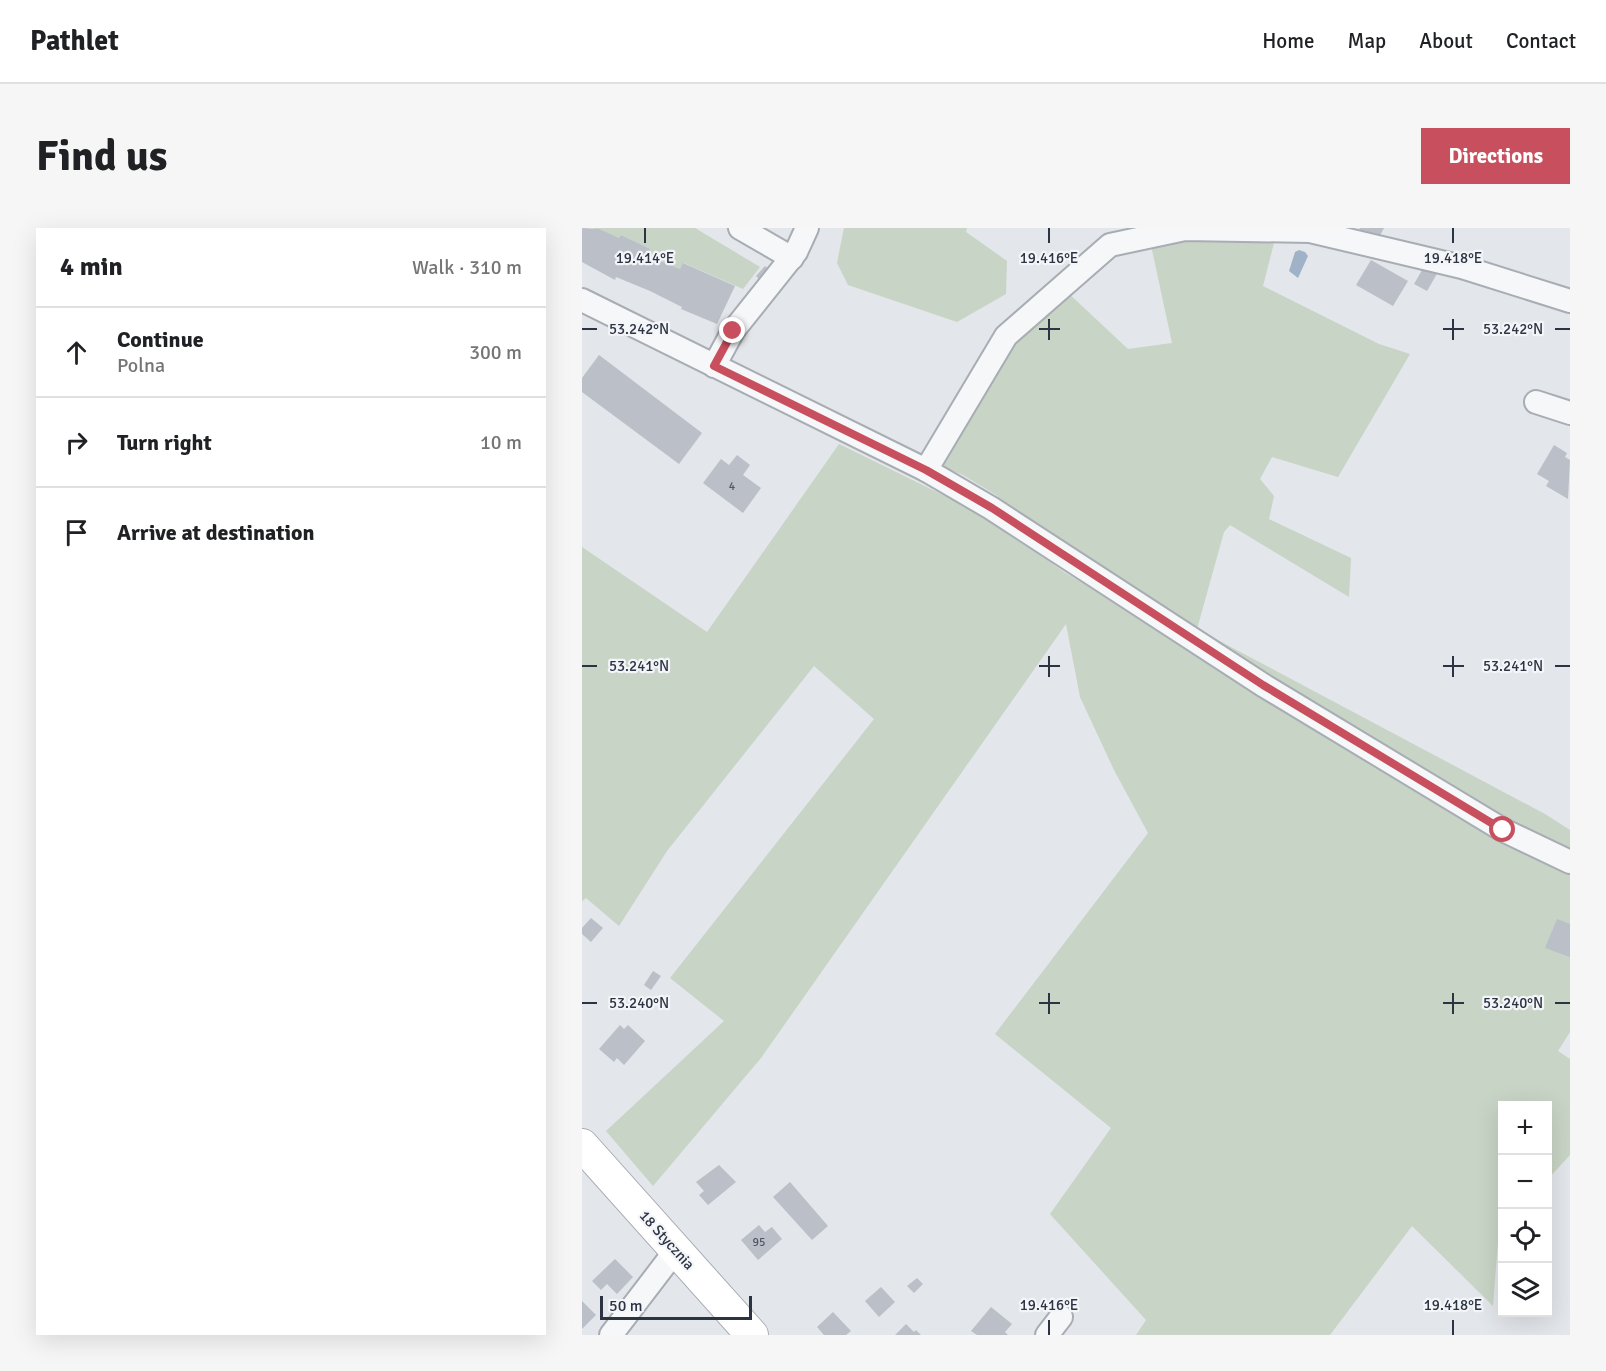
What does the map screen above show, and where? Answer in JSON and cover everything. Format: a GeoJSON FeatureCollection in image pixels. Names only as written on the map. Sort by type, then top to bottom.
{"type":"FeatureCollection","features":[{"type":"Feature","properties":{"kind":"street"},"geometry":{"type":"LineString","coordinates":[[740,228],[792,258]]}},
{"type":"Feature","properties":{"kind":"street"},"geometry":{"type":"LineString","coordinates":[[714,366],[733,331],[792,258],[807,228]]}},
{"type":"Feature","properties":{"kind":"street"},"geometry":{"type":"LineString","coordinates":[[926,470],[1006,336],[1110,245],[1185,229],[1310,231],[1461,267],[1570,301]]}},
{"type":"Feature","properties":{"kind":"street"},"geometry":{"type":"LineString","coordinates":[[582,300],[926,470],[992,508],[1263,685],[1503,830],[1570,862]]}},
{"type":"Feature","properties":{"kind":"street"},"geometry":{"type":"LineString","coordinates":[[1536,402],[1570,412]]}},
{"type":"Feature","properties":{"kind":"street","name":"18 Stycznia"},"geometry":{"type":"LineString","coordinates":[[582,1145],[752,1335]]}},
{"type":"Feature","properties":{"kind":"street"},"geometry":{"type":"LineString","coordinates":[[611,1335],[676,1250]]}},
{"type":"Feature","properties":{"kind":"street"},"geometry":{"type":"LineString","coordinates":[[1047,1335],[1061,1317]]}},
{"type":"Feature","properties":{"kind":"green space"},"geometry":{"type":"Polygon","coordinates":[[[593,228],[695,228],[760,267],[743,289],[684,263],[680,269],[647,255],[649,249],[621,235],[619,238],[593,228]]]}},
{"type":"Feature","properties":{"kind":"green space"},"geometry":{"type":"Polygon","coordinates":[[[844,228],[967,228],[966,232],[1007,261],[1006,294],[957,322],[848,285],[837,263],[844,228]]]}},
{"type":"Feature","properties":{"kind":"green space"},"geometry":{"type":"Polygon","coordinates":[[[1190,239],[1275,239],[1263,286],[1379,344],[1410,354],[1338,477],[1272,457],[1260,479],[1274,496],[1269,519],[1351,558],[1349,597],[1230,525],[1224,532],[1197,629],[1545,814],[1570,830],[1570,851],[1509,822],[1072,555],[996,495],[963,475],[933,463],[1011,339],[1066,291],[1128,349],[1172,343],[1151,245],[1190,239]]]}},
{"type":"Feature","properties":{"kind":"green space"},"geometry":{"type":"Polygon","coordinates":[[[839,444],[992,519],[1064,572],[1570,872],[1570,1032],[1558,1051],[1570,1059],[1570,1155],[1552,1175],[1552,1101],[1498,1101],[1498,1242],[1493,1306],[1412,1226],[1330,1335],[1136,1335],[1146,1320],[1050,1214],[1111,1128],[995,1034],[1148,833],[1114,770],[1080,697],[1066,624],[761,1058],[653,1186],[606,1131],[724,1021],[670,978],[874,719],[814,666],[667,851],[619,926],[586,898],[582,901],[582,547],[707,632],[839,444]]]}},
{"type":"Feature","properties":{"kind":"water"},"geometry":{"type":"Polygon","coordinates":[[[1299,250],[1308,256],[1298,278],[1289,271],[1295,252],[1299,250]]]}},
{"type":"Feature","properties":{"kind":"building"},"geometry":{"type":"Polygon","coordinates":[[[582,228],[599,229],[619,238],[621,235],[650,249],[647,255],[680,269],[683,263],[735,286],[717,324],[681,309],[682,307],[650,291],[616,277],[615,280],[582,262],[582,228]]]}},
{"type":"Feature","properties":{"kind":"building"},"geometry":{"type":"Polygon","coordinates":[[[1360,228],[1384,228],[1376,243],[1358,232],[1360,228]]]}},
{"type":"Feature","properties":{"kind":"building"},"geometry":{"type":"Polygon","coordinates":[[[1371,260],[1408,281],[1393,306],[1356,285],[1371,260]]]}},
{"type":"Feature","properties":{"kind":"building"},"geometry":{"type":"Polygon","coordinates":[[[1425,265],[1438,272],[1427,291],[1414,284],[1425,265]]]}},
{"type":"Feature","properties":{"kind":"building"},"geometry":{"type":"Polygon","coordinates":[[[765,266],[772,272],[762,282],[756,276],[765,266]]]}},
{"type":"Feature","properties":{"kind":"building"},"geometry":{"type":"Polygon","coordinates":[[[599,355],[702,433],[679,464],[582,392],[582,378],[599,355]]]}},
{"type":"Feature","properties":{"kind":"building"},"geometry":{"type":"Polygon","coordinates":[[[1554,445],[1567,453],[1565,457],[1570,460],[1568,499],[1546,486],[1549,481],[1537,474],[1554,445]]]}},
{"type":"Feature","properties":{"kind":"building"},"geometry":{"type":"Polygon","coordinates":[[[737,455],[750,465],[743,475],[761,488],[743,513],[703,483],[721,459],[729,465],[737,455]]]}},
{"type":"Feature","properties":{"kind":"building"},"geometry":{"type":"Polygon","coordinates":[[[591,918],[603,928],[591,942],[582,934],[582,928],[591,918]]]}},
{"type":"Feature","properties":{"kind":"building"},"geometry":{"type":"Polygon","coordinates":[[[1557,919],[1570,924],[1570,957],[1545,948],[1557,919]]]}},
{"type":"Feature","properties":{"kind":"building"},"geometry":{"type":"Polygon","coordinates":[[[653,971],[661,976],[651,990],[644,985],[653,971]]]}},
{"type":"Feature","properties":{"kind":"building"},"geometry":{"type":"Polygon","coordinates":[[[620,1025],[624,1029],[628,1025],[645,1041],[624,1065],[617,1058],[614,1062],[599,1049],[620,1025]]]}},
{"type":"Feature","properties":{"kind":"building"},"geometry":{"type":"Polygon","coordinates":[[[719,1165],[736,1182],[708,1205],[699,1195],[704,1191],[696,1182],[719,1165]]]}},
{"type":"Feature","properties":{"kind":"building"},"geometry":{"type":"Polygon","coordinates":[[[790,1182],[828,1226],[812,1240],[773,1197],[790,1182]]]}},
{"type":"Feature","properties":{"kind":"building"},"geometry":{"type":"Polygon","coordinates":[[[759,1225],[765,1232],[772,1227],[782,1239],[758,1260],[741,1240],[759,1225]]]}},
{"type":"Feature","properties":{"kind":"building"},"geometry":{"type":"Polygon","coordinates":[[[615,1259],[633,1277],[617,1294],[607,1284],[601,1290],[592,1281],[615,1259]]]}},
{"type":"Feature","properties":{"kind":"building"},"geometry":{"type":"Polygon","coordinates":[[[917,1278],[923,1284],[914,1293],[907,1286],[917,1278]]]}},
{"type":"Feature","properties":{"kind":"building"},"geometry":{"type":"Polygon","coordinates":[[[881,1287],[895,1302],[879,1317],[865,1301],[881,1287]]]}},
{"type":"Feature","properties":{"kind":"building"},"geometry":{"type":"Polygon","coordinates":[[[582,1301],[596,1315],[582,1329],[582,1301]]]}},
{"type":"Feature","properties":{"kind":"building"},"geometry":{"type":"Polygon","coordinates":[[[991,1307],[1012,1324],[1005,1332],[1008,1335],[977,1335],[971,1331],[991,1307]]]}},
{"type":"Feature","properties":{"kind":"building"},"geometry":{"type":"Polygon","coordinates":[[[833,1312],[851,1331],[846,1335],[824,1335],[817,1327],[833,1312]]]}},
{"type":"Feature","properties":{"kind":"building"},"geometry":{"type":"Polygon","coordinates":[[[906,1324],[914,1332],[916,1330],[921,1335],[895,1335],[906,1324]]]}},
{"type":"Feature","properties":{"kind":"route"},"geometry":{"type":"LineString","coordinates":[[733,331],[714,366],[926,470],[992,508],[1263,685],[1503,830]]}}]}
